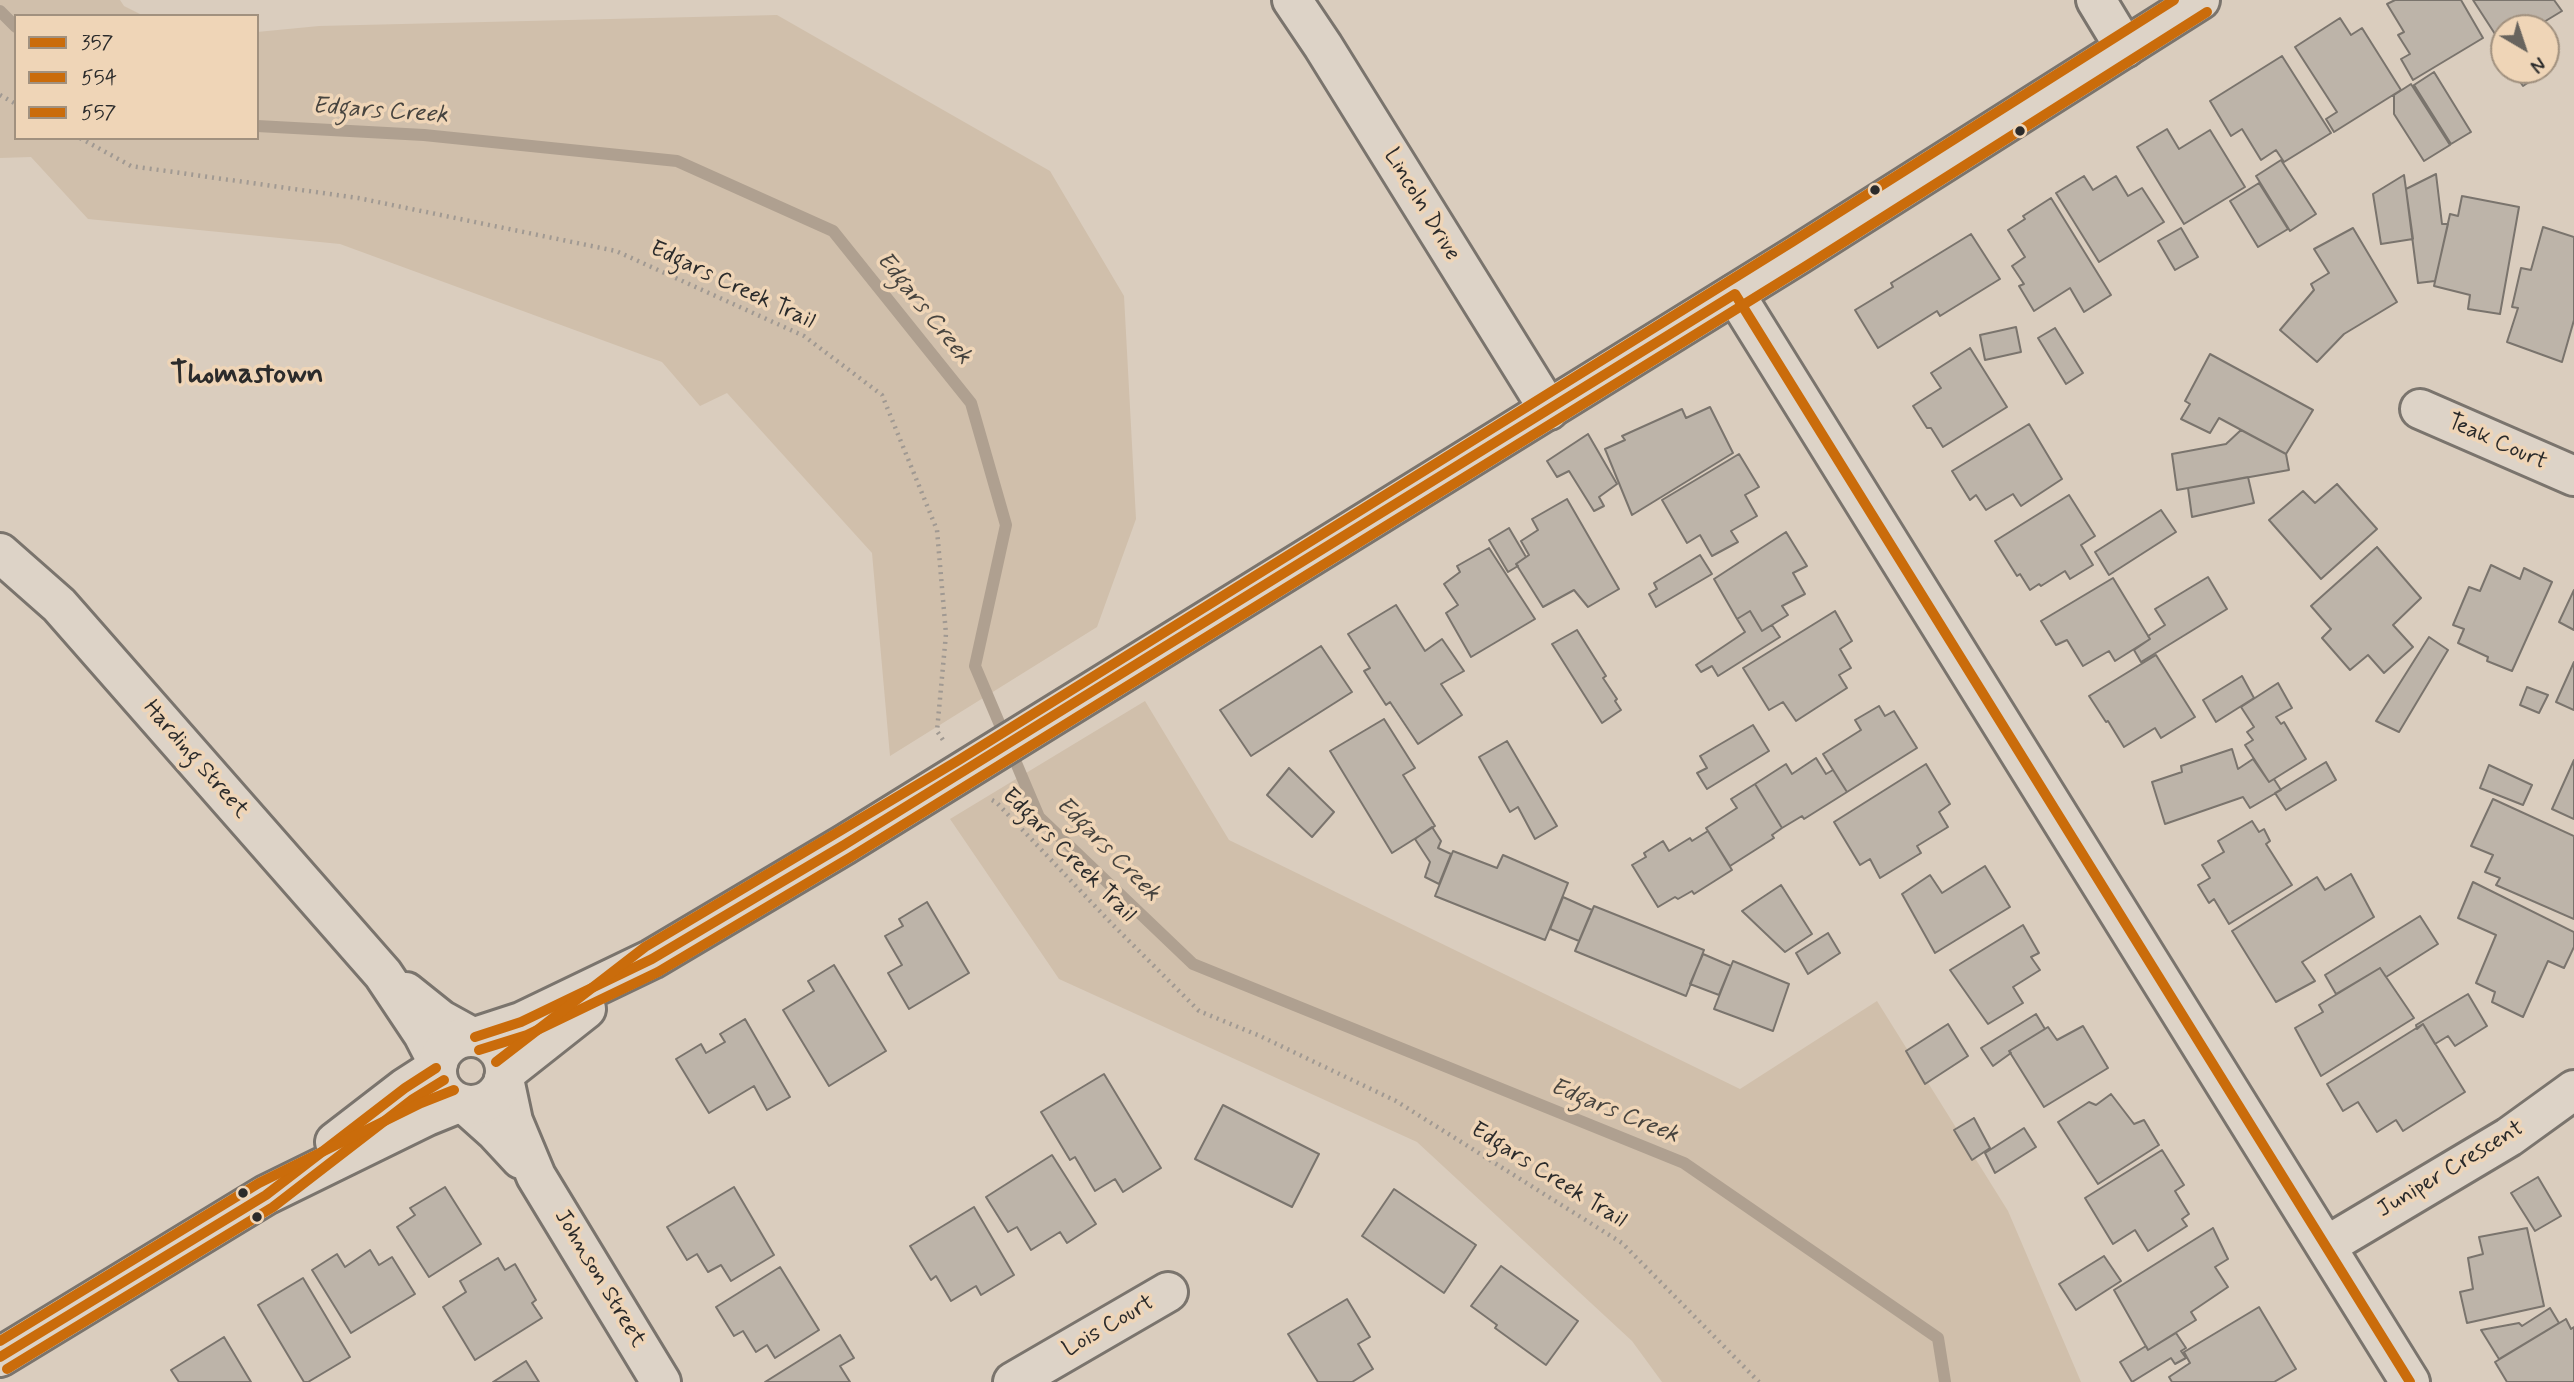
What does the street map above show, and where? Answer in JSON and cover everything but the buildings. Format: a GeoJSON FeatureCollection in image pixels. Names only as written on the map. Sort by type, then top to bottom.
{"type":"FeatureCollection","features":[{"type":"Feature","properties":{"kind":"street","name":"Lincoln Drive"},"geometry":{"type":"LineString","coordinates":[[1292,0],[1549,410]]}},
{"type":"Feature","properties":{"kind":"street"},"geometry":{"type":"LineString","coordinates":[[2096,0],[2125,48]]}},
{"type":"Feature","properties":{"kind":"street"},"geometry":{"type":"LineString","coordinates":[[463,1104],[449,1098],[437,1079],[437,1066],[442,1052],[449,1044],[459,1038],[521,1022],[652,959],[966,772],[1735,294],[2200,0]]}},
{"type":"Feature","properties":{"kind":"street"},"geometry":{"type":"LineString","coordinates":[[1735,294],[2410,1382]]}},
{"type":"Feature","properties":{"kind":"street","name":"Teak Court"},"geometry":{"type":"LineString","coordinates":[[2420,409],[2574,476]]}},
{"type":"Feature","properties":{"kind":"street","name":"Harding Street"},"geometry":{"type":"LineString","coordinates":[[0,553],[60,605],[383,974],[423,1034],[437,1066]]}},
{"type":"Feature","properties":{"kind":"street"},"geometry":{"type":"LineString","coordinates":[[505,1076],[652,959]]}},
{"type":"Feature","properties":{"kind":"street","name":"Harding Street"},"geometry":{"type":"LineString","coordinates":[[383,974],[441,1020],[472,1036]]}},
{"type":"Feature","properties":{"kind":"street"},"geometry":{"type":"LineString","coordinates":[[0,1357],[266,1195],[427,1115],[463,1104],[486,1101],[501,1088],[505,1076],[500,1053],[494,1045],[485,1039],[472,1036]]}},
{"type":"Feature","properties":{"kind":"street"},"geometry":{"type":"LineString","coordinates":[[266,1195],[437,1066]]}},
{"type":"Feature","properties":{"kind":"street","name":"Johnson Street"},"geometry":{"type":"LineString","coordinates":[[505,1076],[513,1121],[536,1176],[661,1382]]}},
{"type":"Feature","properties":{"kind":"street","name":"Juniper Crescent"},"geometry":{"type":"LineString","coordinates":[[2326,1246],[2509,1137],[2574,1090]]}},
{"type":"Feature","properties":{"kind":"street","name":"Johnson Street"},"geometry":{"type":"LineString","coordinates":[[463,1104],[495,1130],[536,1176]]}},
{"type":"Feature","properties":{"kind":"street","name":"Lois Court"},"geometry":{"type":"LineString","coordinates":[[1013,1382],[1168,1292]]}},
{"type":"Feature","properties":{"kind":"path","name":"Edgars Creek Trail"},"geometry":{"type":"LineString","coordinates":[[84,140],[131,166],[358,198],[616,251],[804,336],[882,395],[937,530],[946,634],[937,731],[985,798],[996,802],[1199,1011],[1260,1036],[1396,1101],[1622,1243],[1759,1382]]}},
{"type":"Feature","properties":{"kind":"shaded area"},"geometry":{"type":"Polygon","coordinates":[[[0,0],[120,0],[124,6],[140,14],[14,14],[14,140],[259,140],[259,32],[319,26],[777,15],[1050,171],[1124,296],[1136,519],[1097,627],[890,756],[872,553],[727,393],[700,406],[662,362],[340,244],[88,219],[31,157],[0,158],[0,0]]]}},
{"type":"Feature","properties":{"kind":"shaded area"},"geometry":{"type":"Polygon","coordinates":[[[1145,701],[1229,840],[1740,1089],[1877,1001],[2008,1211],[2081,1382],[1662,1382],[1632,1341],[1417,1142],[1059,979],[950,819],[1145,701]]]}},
{"type":"Feature","properties":{"kind":"waterway","name":"Edgars Creek"},"geometry":{"type":"LineString","coordinates":[[0,11],[14,25]]}},
{"type":"Feature","properties":{"kind":"waterway","name":"Edgars Creek"},"geometry":{"type":"LineString","coordinates":[[259,126],[424,135],[677,161],[833,231],[971,403],[1006,525],[975,666],[1039,817],[1193,964],[1684,1163],[1938,1338],[1945,1382]]}},
{"type":"Feature","properties":{"kind":"transit line","name":"557"},"geometry":{"type":"LineString","coordinates":[[496,1062],[645,947],[959,760],[1792,242],[2174,0]]}},
{"type":"Feature","properties":{"kind":"transit line","name":"554"},"geometry":{"type":"LineString","coordinates":[[479,1050],[527,1035],[658,972],[851,857],[1806,266],[2207,12]]}},
{"type":"Feature","properties":{"kind":"transit line","name":"357"},"geometry":{"type":"LineString","coordinates":[[475,1037],[521,1022],[652,959],[844,845],[1735,294],[2410,1382]]}},
{"type":"Feature","properties":{"kind":"transit line","name":"357"},"geometry":{"type":"LineString","coordinates":[[0,1357],[266,1195],[405,1088],[436,1068]]}},
{"type":"Feature","properties":{"kind":"transit line","name":"554"},"geometry":{"type":"LineString","coordinates":[[7,1369],[273,1207],[413,1099],[444,1080]]}},
{"type":"Feature","properties":{"kind":"transit line","name":"557"},"geometry":{"type":"LineString","coordinates":[[0,1341],[259,1183],[421,1103],[454,1090]]}},
{"type":"Feature","properties":{"kind":"district","name":"Thomastown"},"geometry":{"type":"Point","coordinates":[247,376]}}]}
